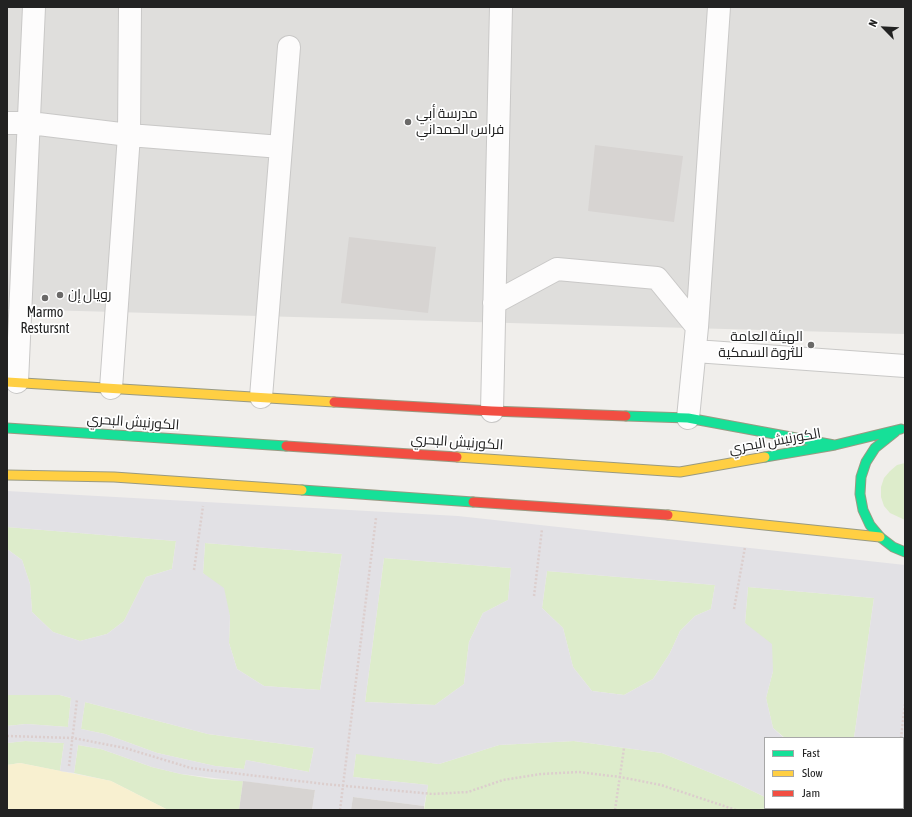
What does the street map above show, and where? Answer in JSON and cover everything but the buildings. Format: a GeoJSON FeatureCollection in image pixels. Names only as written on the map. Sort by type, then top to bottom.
{"type":"FeatureCollection","features":[{"type":"Feature","properties":{"kind":"main road"},"geometry":{"type":"LineString","coordinates":[[12,382],[492,411],[688,418],[835,445]]}},
{"type":"Feature","properties":{"kind":"main road","name":"الكورنيش البحري"},"geometry":{"type":"LineString","coordinates":[[7,428],[680,472],[835,445],[903,428]]}},
{"type":"Feature","properties":{"kind":"main road"},"geometry":{"type":"LineString","coordinates":[[903,428],[887,437],[875,448],[866,462],[861,477],[860,494],[863,510],[870,524],[880,537],[893,547],[905,552]]}},
{"type":"Feature","properties":{"kind":"main road"},"geometry":{"type":"LineString","coordinates":[[7,475],[114,478],[653,514],[749,525],[880,537]]}},
{"type":"Feature","properties":{"kind":"street"},"geometry":{"type":"LineString","coordinates":[[12,382],[30,123],[34,7]]}},
{"type":"Feature","properties":{"kind":"street"},"geometry":{"type":"LineString","coordinates":[[111,388],[129,135],[130,7]]}},
{"type":"Feature","properties":{"kind":"street"},"geometry":{"type":"LineString","coordinates":[[492,411],[501,7]]}},
{"type":"Feature","properties":{"kind":"street"},"geometry":{"type":"LineString","coordinates":[[688,418],[697,327],[719,7]]}},
{"type":"Feature","properties":{"kind":"street"},"geometry":{"type":"LineString","coordinates":[[261,397],[289,47]]}},
{"type":"Feature","properties":{"kind":"street"},"geometry":{"type":"LineString","coordinates":[[7,123],[30,123],[129,135],[282,147]]}},
{"type":"Feature","properties":{"kind":"street"},"geometry":{"type":"LineString","coordinates":[[494,303],[557,269],[657,278],[697,327]]}},
{"type":"Feature","properties":{"kind":"street"},"geometry":{"type":"LineString","coordinates":[[695,351],[905,366]]}},
{"type":"Feature","properties":{"kind":"path"},"geometry":{"type":"LineString","coordinates":[[194,570],[207,484]]}},
{"type":"Feature","properties":{"kind":"path"},"geometry":{"type":"LineString","coordinates":[[340,810],[379,495]]}},
{"type":"Feature","properties":{"kind":"path"},"geometry":{"type":"LineString","coordinates":[[534,596],[545,507]]}},
{"type":"Feature","properties":{"kind":"path"},"geometry":{"type":"LineString","coordinates":[[734,609],[749,525]]}},
{"type":"Feature","properties":{"kind":"path"},"geometry":{"type":"LineString","coordinates":[[69,766],[77,700]]}},
{"type":"Feature","properties":{"kind":"path"},"geometry":{"type":"LineString","coordinates":[[901,737],[905,704]]}},
{"type":"Feature","properties":{"kind":"path"},"geometry":{"type":"LineString","coordinates":[[7,736],[73,738],[125,748],[191,768],[342,786],[433,794],[468,792],[503,780],[541,774],[579,772],[661,784],[736,810]]}},
{"type":"Feature","properties":{"kind":"path"},"geometry":{"type":"LineString","coordinates":[[615,810],[624,748]]}},
{"type":"Feature","properties":{"kind":"shaded area"},"geometry":{"type":"Polygon","coordinates":[[[7,7],[905,7],[905,334],[7,309],[7,7]]]}},
{"type":"Feature","properties":{"kind":"shaded area"},"geometry":{"type":"Polygon","coordinates":[[[7,491],[458,516],[905,565],[905,810],[802,809],[904,809],[904,737],[854,737],[874,598],[748,587],[745,623],[772,644],[773,671],[766,698],[773,728],[783,737],[764,737],[764,797],[736,783],[662,753],[574,741],[499,745],[439,764],[356,754],[353,777],[428,785],[424,806],[353,797],[351,810],[312,810],[315,790],[181,774],[152,767],[101,749],[78,745],[74,773],[60,771],[64,743],[25,741],[7,743],[7,726],[26,724],[68,727],[71,698],[60,695],[7,695],[7,549],[22,560],[30,584],[32,612],[53,632],[80,641],[107,634],[124,621],[146,577],[172,569],[176,541],[7,527],[7,491]],[[205,543],[203,573],[224,588],[230,616],[229,643],[237,669],[264,686],[320,690],[342,554],[205,543]],[[384,558],[365,702],[435,705],[464,684],[469,642],[483,613],[508,600],[511,568],[384,558]],[[547,571],[542,608],[563,628],[573,667],[592,691],[624,695],[653,679],[670,653],[680,631],[695,616],[711,609],[715,585],[547,571]],[[85,702],[81,729],[105,734],[157,753],[215,766],[244,769],[246,760],[309,772],[314,748],[208,734],[85,702]]]}},
{"type":"Feature","properties":{"kind":"green space"},"geometry":{"type":"Polygon","coordinates":[[[905,463],[905,520],[890,513],[884,506],[881,497],[881,487],[884,478],[890,471],[897,465],[905,463]]]}},
{"type":"Feature","properties":{"kind":"green space"},"geometry":{"type":"Polygon","coordinates":[[[7,527],[176,541],[172,569],[146,577],[124,621],[107,634],[80,641],[53,632],[32,612],[30,584],[22,560],[7,549],[7,527]]]}},
{"type":"Feature","properties":{"kind":"green space"},"geometry":{"type":"Polygon","coordinates":[[[205,543],[342,554],[320,690],[264,686],[237,669],[229,643],[230,616],[203,573],[205,543]]]}},
{"type":"Feature","properties":{"kind":"green space"},"geometry":{"type":"Polygon","coordinates":[[[384,558],[511,568],[508,600],[483,613],[469,642],[464,684],[435,705],[365,702],[384,558]]]}},
{"type":"Feature","properties":{"kind":"green space"},"geometry":{"type":"Polygon","coordinates":[[[547,571],[715,585],[711,609],[695,616],[680,631],[670,653],[653,679],[624,695],[592,691],[573,667],[563,628],[542,608],[547,571]]]}},
{"type":"Feature","properties":{"kind":"green space"},"geometry":{"type":"Polygon","coordinates":[[[748,587],[874,598],[854,737],[784,737],[773,728],[766,698],[773,671],[745,623],[748,587]]]}},
{"type":"Feature","properties":{"kind":"green space"},"geometry":{"type":"Polygon","coordinates":[[[7,695],[60,695],[71,698],[68,727],[26,724],[7,726],[7,695]]]}},
{"type":"Feature","properties":{"kind":"green space"},"geometry":{"type":"Polygon","coordinates":[[[85,702],[208,734],[314,748],[309,772],[246,760],[244,769],[215,766],[157,753],[105,734],[81,729],[85,702]]]}},
{"type":"Feature","properties":{"kind":"green space"},"geometry":{"type":"Polygon","coordinates":[[[25,741],[64,743],[60,771],[20,763],[7,765],[7,743],[25,741]]]}},
{"type":"Feature","properties":{"kind":"green space"},"geometry":{"type":"Polygon","coordinates":[[[574,741],[662,753],[736,783],[764,797],[764,809],[812,810],[424,810],[428,785],[353,777],[356,753],[439,764],[499,745],[574,741]]]}},
{"type":"Feature","properties":{"kind":"green space"},"geometry":{"type":"Polygon","coordinates":[[[78,745],[101,749],[152,767],[181,774],[212,779],[243,781],[239,810],[168,810],[111,781],[74,773],[78,745]]]}},
{"type":"Feature","properties":{"kind":"sand"},"geometry":{"type":"Polygon","coordinates":[[[20,763],[111,781],[168,810],[7,810],[7,765],[20,763]]]}},
{"type":"Feature","properties":{"kind":"traffic: fast"},"geometry":{"type":"LineString","coordinates":[[626,416],[688,418],[834,445]]}},
{"type":"Feature","properties":{"kind":"traffic: fast"},"geometry":{"type":"LineString","coordinates":[[7,428],[286,446]]}},
{"type":"Feature","properties":{"kind":"traffic: fast"},"geometry":{"type":"LineString","coordinates":[[765,457],[835,445],[901,429]]}},
{"type":"Feature","properties":{"kind":"traffic: fast"},"geometry":{"type":"LineString","coordinates":[[895,432],[875,448],[866,462],[861,477],[860,494],[863,510],[870,525],[880,537],[893,547],[905,552]]}},
{"type":"Feature","properties":{"kind":"traffic: fast"},"geometry":{"type":"LineString","coordinates":[[302,490],[473,502]]}},
{"type":"Feature","properties":{"kind":"traffic: slow"},"geometry":{"type":"LineString","coordinates":[[7,382],[334,402]]}},
{"type":"Feature","properties":{"kind":"traffic: slow"},"geometry":{"type":"LineString","coordinates":[[457,457],[680,472],[765,457]]}},
{"type":"Feature","properties":{"kind":"traffic: slow"},"geometry":{"type":"LineString","coordinates":[[7,475],[114,477],[302,490]]}},
{"type":"Feature","properties":{"kind":"traffic: slow"},"geometry":{"type":"LineString","coordinates":[[668,515],[880,537]]}},
{"type":"Feature","properties":{"kind":"traffic: jam"},"geometry":{"type":"LineString","coordinates":[[334,402],[492,411],[626,416]]}},
{"type":"Feature","properties":{"kind":"traffic: jam"},"geometry":{"type":"LineString","coordinates":[[286,446],[457,457]]}},
{"type":"Feature","properties":{"kind":"traffic: jam"},"geometry":{"type":"LineString","coordinates":[[473,502],[668,515]]}},
{"type":"Feature","properties":{"kind":"place","name":"مدرسة أبي فراس الحمداني"},"geometry":{"type":"Point","coordinates":[408,122]}},
{"type":"Feature","properties":{"kind":"place","name":"رويال إن"},"geometry":{"type":"Point","coordinates":[60,295]}},
{"type":"Feature","properties":{"kind":"place","name":"Marmo Restursnt"},"geometry":{"type":"Point","coordinates":[45,298]}},
{"type":"Feature","properties":{"kind":"place","name":"الهيئة العامة للثروة السمكية"},"geometry":{"type":"Point","coordinates":[811,345]}}]}
